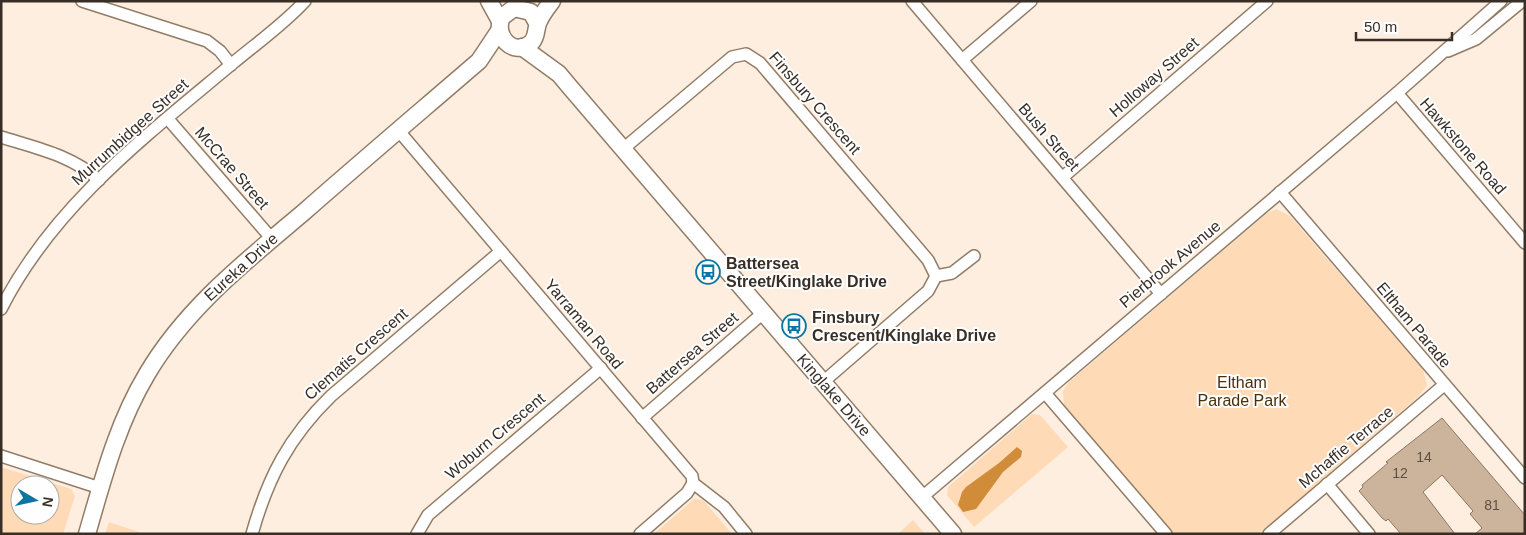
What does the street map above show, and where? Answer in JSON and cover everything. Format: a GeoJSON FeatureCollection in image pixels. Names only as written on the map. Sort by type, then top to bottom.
{"type":"FeatureCollection","features":[{"type":"Feature","properties":{"kind":"street"},"geometry":{"type":"LineString","coordinates":[[82,1],[207,41],[220,51],[230,65]]}},
{"type":"Feature","properties":{"kind":"street","name":"Murrumbidgee Street"},"geometry":{"type":"LineString","coordinates":[[2,307],[43,243],[99,180],[305,1]]}},
{"type":"Feature","properties":{"kind":"street"},"geometry":{"type":"LineString","coordinates":[[489,1],[504,40],[517,46],[532,42],[537,28],[552,1]]}},
{"type":"Feature","properties":{"kind":"street"},"geometry":{"type":"LineString","coordinates":[[499,26],[505,13],[514,6],[539,1]]}},
{"type":"Feature","properties":{"kind":"street","name":"Bush Street"},"geometry":{"type":"LineString","coordinates":[[912,1],[1161,294]]}},
{"type":"Feature","properties":{"kind":"street"},"geometry":{"type":"LineString","coordinates":[[962,60],[1031,1]]}},
{"type":"Feature","properties":{"kind":"street","name":"Holloway Street"},"geometry":{"type":"LineString","coordinates":[[1062,177],[1266,1]]}},
{"type":"Feature","properties":{"kind":"street","name":"Pierbrook Avenue"},"geometry":{"type":"LineString","coordinates":[[921,498],[1397,93],[1501,1]]}},
{"type":"Feature","properties":{"kind":"street"},"geometry":{"type":"LineString","coordinates":[[1520,1],[1525,6]]}},
{"type":"Feature","properties":{"kind":"street","name":"Pierbrook Avenue"},"geometry":{"type":"LineString","coordinates":[[1439,54],[1476,39],[1520,1]]}},
{"type":"Feature","properties":{"kind":"street"},"geometry":{"type":"LineString","coordinates":[[514,6],[531,12],[537,28]]}},
{"type":"Feature","properties":{"kind":"street","name":"Eureka Drive"},"geometry":{"type":"LineString","coordinates":[[479,61],[499,26]]}},
{"type":"Feature","properties":{"kind":"street","name":"Kinglake Drive"},"geometry":{"type":"LineString","coordinates":[[537,28],[559,74],[953,534]]}},
{"type":"Feature","properties":{"kind":"street","name":"Eureka Drive"},"geometry":{"type":"LineString","coordinates":[[87,534],[100,488],[127,414],[159,355],[204,299],[479,61],[517,46]]}},
{"type":"Feature","properties":{"kind":"street","name":"Kinglake Drive"},"geometry":{"type":"LineString","coordinates":[[517,46],[559,74]]}},
{"type":"Feature","properties":{"kind":"street","name":"Finsbury Crescent"},"geometry":{"type":"LineString","coordinates":[[622,149],[727,60],[742,53],[751,56],[760,64],[928,260],[936,276]]}},
{"type":"Feature","properties":{"kind":"street","name":"Hawkstone Road"},"geometry":{"type":"LineString","coordinates":[[1397,93],[1525,243]]}},
{"type":"Feature","properties":{"kind":"street","name":"McCrae Street"},"geometry":{"type":"LineString","coordinates":[[168,119],[272,239]]}},
{"type":"Feature","properties":{"kind":"street","name":"Yarraman Road"},"geometry":{"type":"LineString","coordinates":[[398,130],[692,476],[693,483],[724,507],[746,534]]}},
{"type":"Feature","properties":{"kind":"street"},"geometry":{"type":"LineString","coordinates":[[1,137],[68,158],[80,164],[99,180]]}},
{"type":"Feature","properties":{"kind":"street","name":"Eltham Parade"},"geometry":{"type":"LineString","coordinates":[[1280,192],[1525,478]]}},
{"type":"Feature","properties":{"kind":"street","name":"Clematis Crescent"},"geometry":{"type":"LineString","coordinates":[[252,534],[271,480],[288,445],[311,415],[501,251]]}},
{"type":"Feature","properties":{"kind":"street"},"geometry":{"type":"LineString","coordinates":[[823,382],[928,292],[936,276],[958,270],[974,256]]}},
{"type":"Feature","properties":{"kind":"street","name":"Battersea Street"},"geometry":{"type":"LineString","coordinates":[[642,418],[763,313]]}},
{"type":"Feature","properties":{"kind":"street","name":"Woburn Crescent"},"geometry":{"type":"LineString","coordinates":[[417,534],[428,515],[600,368]]}},
{"type":"Feature","properties":{"kind":"street","name":"Mchaffie Terrace"},"geometry":{"type":"LineString","coordinates":[[1269,534],[1444,385]]}},
{"type":"Feature","properties":{"kind":"street"},"geometry":{"type":"LineString","coordinates":[[1045,393],[1166,534]]}},
{"type":"Feature","properties":{"kind":"street"},"geometry":{"type":"LineString","coordinates":[[1,456],[100,488]]}},
{"type":"Feature","properties":{"kind":"street"},"geometry":{"type":"LineString","coordinates":[[640,534],[687,493],[693,483]]}},
{"type":"Feature","properties":{"kind":"street"},"geometry":{"type":"LineString","coordinates":[[1327,484],[1369,534]]}},
{"type":"Feature","properties":{"kind":"green space","name":"Eltham Parade Park"},"geometry":{"type":"Polygon","coordinates":[[[1276,209],[1290,216],[1423,370],[1427,385],[1419,396],[1259,534],[1174,534],[1064,405],[1063,391],[1069,382],[1266,214],[1276,209]]]}},
{"type":"Feature","properties":{"kind":"green space"},"geometry":{"type":"Polygon","coordinates":[[[1032,414],[1040,415],[1068,447],[974,527],[947,495],[948,487],[1032,414]]]}},
{"type":"Feature","properties":{"kind":"green space"},"geometry":{"type":"Polygon","coordinates":[[[1,467],[26,475],[10,475],[10,525],[60,525],[60,486],[71,489],[75,496],[63,534],[1,534],[1,467]]]}},
{"type":"Feature","properties":{"kind":"green space"},"geometry":{"type":"Polygon","coordinates":[[[694,499],[703,500],[732,534],[654,534],[694,499]]]}},
{"type":"Feature","properties":{"kind":"green space"},"geometry":{"type":"Polygon","coordinates":[[[913,520],[925,534],[898,534],[913,520]]]}},
{"type":"Feature","properties":{"kind":"green space"},"geometry":{"type":"Polygon","coordinates":[[[109,522],[145,534],[105,534],[109,522]]]}},
{"type":"Feature","properties":{"kind":"shaded area"},"geometry":{"type":"Polygon","coordinates":[[[1017,447],[1022,451],[1021,457],[1003,472],[976,509],[963,512],[958,505],[962,492],[966,487],[1017,447]]]}},
{"type":"Feature","properties":{"kind":"building"},"geometry":{"type":"Polygon","coordinates":[[[1442,418],[1525,515],[1525,534],[1475,534],[1482,528],[1470,514],[1473,511],[1442,475],[1423,492],[1455,534],[1401,534],[1388,519],[1386,521],[1382,518],[1359,491],[1363,487],[1362,485],[1388,463],[1386,462],[1442,418]]]}},
{"type":"Feature","properties":{"kind":"place","name":"Battersea Street/Kinglake Drive"},"geometry":{"type":"Point","coordinates":[708,272]}},
{"type":"Feature","properties":{"kind":"place","name":"Finsbury Crescent/Kinglake Drive"},"geometry":{"type":"Point","coordinates":[794,326]}}]}
